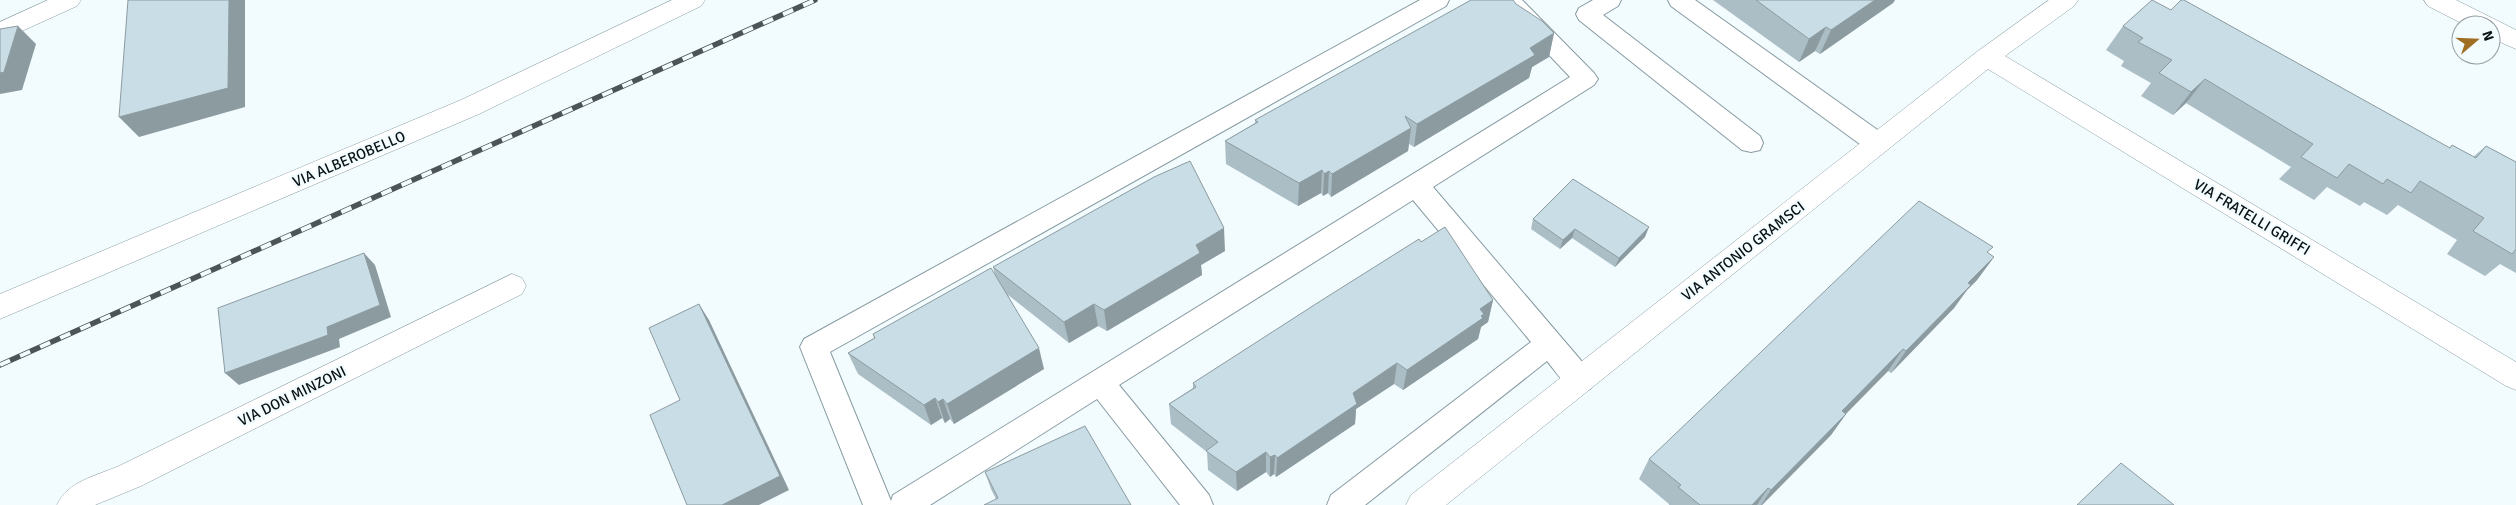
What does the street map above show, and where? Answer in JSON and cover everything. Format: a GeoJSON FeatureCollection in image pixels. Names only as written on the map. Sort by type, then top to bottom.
{"type":"FeatureCollection","features":[{"type":"Feature","properties":{"kind":"street"},"geometry":{"type":"LineString","coordinates":[[0,32],[69,0]]}},
{"type":"Feature","properties":{"kind":"street","name":"VIA ALBEROBELLO"},"geometry":{"type":"LineString","coordinates":[[0,307],[470,107],[693,0]]}},
{"type":"Feature","properties":{"kind":"street","name":"VIA ANTONIO GRAMSCI"},"geometry":{"type":"LineString","coordinates":[[1422,505],[1987,57],[2066,0]]}},
{"type":"Feature","properties":{"kind":"street"},"geometry":{"type":"LineString","coordinates":[[2436,0],[2466,15]]}},
{"type":"Feature","properties":{"kind":"street"},"geometry":{"type":"LineString","coordinates":[[2501,33],[2516,40]]}},
{"type":"Feature","properties":{"kind":"street","name":"VIA FRATELLI GRIFFI"},"geometry":{"type":"LineString","coordinates":[[1987,57],[2516,377]]}},
{"type":"Feature","properties":{"kind":"street","name":"VIA DON MINZONI"},"geometry":{"type":"LineString","coordinates":[[72,505],[82,496],[130,476],[512,286]]}},
{"type":"Feature","properties":{"kind":"lane"},"geometry":{"type":"LineString","coordinates":[[878,505],[814,347],[1438,0]]}},
{"type":"Feature","properties":{"kind":"lane"},"geometry":{"type":"LineString","coordinates":[[904,505],[1586,79],[1508,0]]}},
{"type":"Feature","properties":{"kind":"lane"},"geometry":{"type":"LineString","coordinates":[[1580,7],[1610,0]]}},
{"type":"Feature","properties":{"kind":"lane"},"geometry":{"type":"LineString","coordinates":[[1679,0],[1878,143]]}},
{"type":"Feature","properties":{"kind":"lane"},"geometry":{"type":"LineString","coordinates":[[1580,7],[1750,143]]}},
{"type":"Feature","properties":{"kind":"lane"},"geometry":{"type":"LineString","coordinates":[[1416,185],[1580,380]]}},
{"type":"Feature","properties":{"kind":"lane"},"geometry":{"type":"LineString","coordinates":[[1342,505],[1550,344]]}},
{"type":"Feature","properties":{"kind":"lane"},"geometry":{"type":"LineString","coordinates":[[1100,382],[1198,505]]}},
{"type":"Feature","properties":{"kind":"building"},"geometry":{"type":"Polygon","coordinates":[[[128,0],[229,0],[228,88],[119,117],[128,0]]]}},
{"type":"Feature","properties":{"kind":"building"},"geometry":{"type":"Polygon","coordinates":[[[1471,0],[1513,0],[1542,21],[1554,33],[1530,48],[1535,55],[1417,124],[1405,116],[1411,128],[1332,174],[1329,171],[1324,174],[1322,170],[1299,183],[1225,141],[1258,122],[1255,120],[1471,0]]]}},
{"type":"Feature","properties":{"kind":"building"},"geometry":{"type":"Polygon","coordinates":[[[1756,0],[1875,0],[1831,30],[1826,27],[1809,39],[1756,0]]]}},
{"type":"Feature","properties":{"kind":"building"},"geometry":{"type":"Polygon","coordinates":[[[2152,0],[2171,10],[2181,0],[2184,0],[2450,148],[2452,145],[2476,158],[2486,146],[2516,162],[2516,249],[2512,254],[2473,231],[2484,218],[2420,181],[2411,193],[2387,179],[2383,184],[2349,164],[2337,178],[2301,157],[2313,144],[2205,79],[2191,92],[2159,73],[2172,60],[2138,42],[2143,38],[2123,26],[2152,0]]]}},
{"type":"Feature","properties":{"kind":"building"},"geometry":{"type":"Polygon","coordinates":[[[18,26],[4,72],[0,73],[0,29],[18,26]]]}},
{"type":"Feature","properties":{"kind":"building"},"geometry":{"type":"Polygon","coordinates":[[[1190,161],[1224,228],[1196,245],[1200,253],[1104,310],[1094,304],[1064,322],[993,267],[1154,177],[1190,161]]]}},
{"type":"Feature","properties":{"kind":"building"},"geometry":{"type":"Polygon","coordinates":[[[1573,179],[1649,227],[1619,258],[1575,229],[1563,240],[1533,219],[1573,179]]]}},
{"type":"Feature","properties":{"kind":"building"},"geometry":{"type":"Polygon","coordinates":[[[1919,201],[1993,247],[1987,252],[1994,257],[1968,283],[1971,285],[1906,351],[1903,349],[1842,411],[1846,414],[1771,490],[1768,488],[1752,505],[1700,505],[1678,487],[1681,485],[1649,459],[1919,201]]]}},
{"type":"Feature","properties":{"kind":"building"},"geometry":{"type":"Polygon","coordinates":[[[1445,227],[1493,300],[1480,309],[1484,314],[1481,316],[1483,318],[1407,370],[1397,363],[1353,393],[1357,404],[1277,458],[1275,455],[1270,457],[1266,452],[1236,472],[1206,451],[1218,442],[1169,404],[1196,387],[1193,383],[1322,300],[1419,239],[1421,242],[1445,227]]]}},
{"type":"Feature","properties":{"kind":"building"},"geometry":{"type":"Polygon","coordinates":[[[364,253],[380,305],[327,327],[328,335],[225,373],[218,308],[364,253]]]}},
{"type":"Feature","properties":{"kind":"building"},"geometry":{"type":"Polygon","coordinates":[[[991,268],[1039,348],[947,404],[943,399],[938,402],[935,398],[924,405],[848,353],[875,338],[873,334],[991,268]]]}},
{"type":"Feature","properties":{"kind":"building"},"geometry":{"type":"Polygon","coordinates":[[[699,304],[780,476],[722,505],[687,505],[650,415],[680,400],[649,328],[699,304]]]}},
{"type":"Feature","properties":{"kind":"building"},"geometry":{"type":"Polygon","coordinates":[[[1085,426],[1131,505],[984,505],[998,498],[985,472],[1085,426]]]}},
{"type":"Feature","properties":{"kind":"building"},"geometry":{"type":"Polygon","coordinates":[[[2121,463],[2174,505],[2077,505],[2121,463]]]}},
{"type":"Feature","properties":{"kind":"railway"},"geometry":{"type":"LineString","coordinates":[[0,365],[815,0]]}}]}
